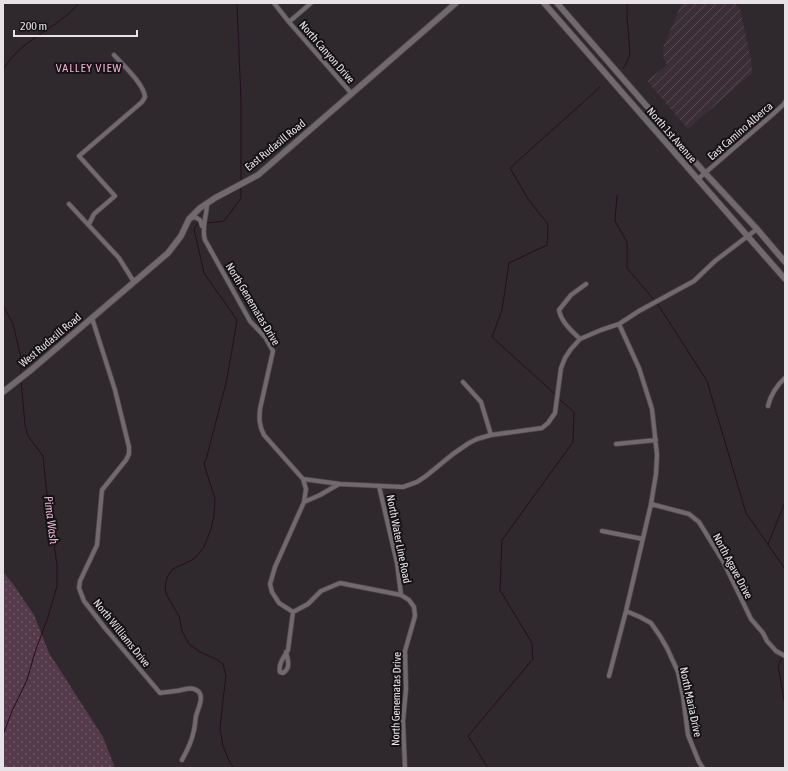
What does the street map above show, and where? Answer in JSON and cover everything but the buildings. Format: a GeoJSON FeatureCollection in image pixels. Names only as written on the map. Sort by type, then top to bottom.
{"type":"FeatureCollection","features":[{"type":"Feature","properties":{"kind":"main road","name":"East Rudasill Road"},"geometry":{"type":"LineString","coordinates":[[92,318],[168,253],[181,236],[190,219],[200,208],[258,175],[456,3]]}},
{"type":"Feature","properties":{"kind":"main road","name":"North 1st Avenue"},"geometry":{"type":"LineString","coordinates":[[544,3],[785,279]]}},
{"type":"Feature","properties":{"kind":"main road","name":"North 1st Avenue"},"geometry":{"type":"LineString","coordinates":[[557,3],[705,173],[757,229],[785,262]]}},
{"type":"Feature","properties":{"kind":"main road","name":"West Rudasill Road"},"geometry":{"type":"LineString","coordinates":[[3,392],[92,318]]}},
{"type":"Feature","properties":{"kind":"street","name":"North Canyon Drive"},"geometry":{"type":"LineString","coordinates":[[274,3],[352,94]]}},
{"type":"Feature","properties":{"kind":"street"},"geometry":{"type":"LineString","coordinates":[[289,22],[311,3]]}},
{"type":"Feature","properties":{"kind":"street"},"geometry":{"type":"LineString","coordinates":[[89,224],[94,214],[115,196],[79,156],[146,97],[145,92],[132,74],[114,55]]}},
{"type":"Feature","properties":{"kind":"street","name":"East Camino Alberca"},"geometry":{"type":"LineString","coordinates":[[698,179],[785,102]]}},
{"type":"Feature","properties":{"kind":"street","name":"North Genematas Drive"},"geometry":{"type":"LineString","coordinates":[[207,203],[203,236],[250,321],[265,337],[272,350],[268,376],[260,409],[260,427],[264,434],[303,479]]}},
{"type":"Feature","properties":{"kind":"street"},"geometry":{"type":"LineString","coordinates":[[69,204],[119,258],[134,282]]}},
{"type":"Feature","properties":{"kind":"street"},"geometry":{"type":"LineString","coordinates":[[190,219],[195,217],[200,220],[203,230]]}},
{"type":"Feature","properties":{"kind":"street"},"geometry":{"type":"LineString","coordinates":[[293,612],[279,603],[272,592],[270,584],[275,567],[304,502],[306,490],[303,479],[340,484],[403,487],[417,482],[453,454],[477,439],[491,434],[542,428],[548,423],[555,413],[561,368],[565,358],[580,339],[619,324],[639,311],[694,281],[715,261],[757,229]]}},
{"type":"Feature","properties":{"kind":"street"},"geometry":{"type":"LineString","coordinates":[[580,339],[563,320],[560,315],[560,310],[571,295],[586,284]]}},
{"type":"Feature","properties":{"kind":"street","name":"North Williams Drive"},"geometry":{"type":"LineString","coordinates":[[92,318],[115,390],[129,447],[129,454],[126,460],[102,490],[97,545],[80,581],[79,588],[84,601],[160,693],[192,688],[200,694],[201,700],[195,720],[195,729],[182,760]]}},
{"type":"Feature","properties":{"kind":"street"},"geometry":{"type":"LineString","coordinates":[[609,676],[651,504],[656,474],[657,455],[652,409],[639,368],[619,324]]}},
{"type":"Feature","properties":{"kind":"street"},"geometry":{"type":"LineString","coordinates":[[768,406],[775,390],[785,378]]}},
{"type":"Feature","properties":{"kind":"street"},"geometry":{"type":"LineString","coordinates":[[464,382],[481,402],[491,434]]}},
{"type":"Feature","properties":{"kind":"street"},"geometry":{"type":"LineString","coordinates":[[616,444],[656,440]]}},
{"type":"Feature","properties":{"kind":"street"},"geometry":{"type":"LineString","coordinates":[[304,502],[340,484]]}},
{"type":"Feature","properties":{"kind":"street","name":"North Water Line Road"},"geometry":{"type":"LineString","coordinates":[[380,486],[396,557],[401,594]]}},
{"type":"Feature","properties":{"kind":"street","name":"North Agave Drive"},"geometry":{"type":"LineString","coordinates":[[651,504],[688,514],[699,522],[723,561],[751,619],[776,651],[785,656]]}},
{"type":"Feature","properties":{"kind":"street"},"geometry":{"type":"LineString","coordinates":[[602,531],[642,539]]}},
{"type":"Feature","properties":{"kind":"street"},"geometry":{"type":"LineString","coordinates":[[293,612],[308,604],[322,591],[340,583],[401,594]]}},
{"type":"Feature","properties":{"kind":"street","name":"North Genematas Drive"},"geometry":{"type":"LineString","coordinates":[[401,594],[410,600],[414,607],[415,616],[405,650],[406,689],[403,721],[405,768]]}},
{"type":"Feature","properties":{"kind":"street","name":"North Maria Drive"},"geometry":{"type":"LineString","coordinates":[[626,610],[651,624],[667,648],[678,672],[688,734],[698,762],[703,768]]}},
{"type":"Feature","properties":{"kind":"street"},"geometry":{"type":"LineString","coordinates":[[286,652],[288,650],[293,612]]}},
{"type":"Feature","properties":{"kind":"shaded area"},"geometry":{"type":"Polygon","coordinates":[[[683,3],[735,3],[740,9],[751,59],[752,73],[688,129],[647,81],[667,65],[664,59],[663,48],[683,3]]]}},
{"type":"Feature","properties":{"kind":"shaded area"},"geometry":{"type":"Polygon","coordinates":[[[3,572],[34,615],[49,653],[103,737],[115,768],[3,768],[3,572]]]}},
{"type":"Feature","properties":{"kind":"waterway"},"geometry":{"type":"LineString","coordinates":[[3,70],[10,59],[19,50],[61,20],[79,3]]}},
{"type":"Feature","properties":{"kind":"waterway"},"geometry":{"type":"LineString","coordinates":[[237,3],[241,101],[241,180]]}},
{"type":"Feature","properties":{"kind":"waterway"},"geometry":{"type":"LineString","coordinates":[[623,68],[630,54],[627,3]]}},
{"type":"Feature","properties":{"kind":"waterway"},"geometry":{"type":"LineString","coordinates":[[556,395],[492,337],[502,310],[509,263],[547,245],[548,224],[528,199],[510,168],[600,87]]}},
{"type":"Feature","properties":{"kind":"waterway"},"geometry":{"type":"LineString","coordinates":[[207,223],[224,221],[241,198],[241,188]]}},
{"type":"Feature","properties":{"kind":"waterway"},"geometry":{"type":"LineString","coordinates":[[617,195],[615,221],[627,242],[627,268],[655,301]]}},
{"type":"Feature","properties":{"kind":"waterway"},"geometry":{"type":"LineString","coordinates":[[199,223],[194,229],[204,273],[237,320],[227,379],[204,464],[215,499],[214,516],[211,529],[204,547],[194,559],[173,569],[167,577],[165,588],[167,596],[179,616],[182,631],[189,644],[200,652],[223,664],[226,676],[220,729],[223,746],[230,763],[234,768]]}},
{"type":"Feature","properties":{"kind":"waterway"},"geometry":{"type":"LineString","coordinates":[[657,303],[707,381],[746,513],[785,569]]}},
{"type":"Feature","properties":{"kind":"waterway","name":"Pima Wash"},"geometry":{"type":"LineString","coordinates":[[3,305],[13,324],[21,358],[21,375]]}},
{"type":"Feature","properties":{"kind":"waterway","name":"Pima Wash"},"geometry":{"type":"LineString","coordinates":[[3,735],[12,711],[27,680],[57,586],[57,566],[43,456],[28,436],[25,425],[21,380]]}},
{"type":"Feature","properties":{"kind":"waterway"},"geometry":{"type":"LineString","coordinates":[[488,768],[468,736],[533,659],[532,643],[500,590],[502,540],[573,442],[574,412],[559,399]]}},
{"type":"Feature","properties":{"kind":"waterway"},"geometry":{"type":"LineString","coordinates":[[768,544],[785,502]]}},
{"type":"Feature","properties":{"kind":"waterway"},"geometry":{"type":"LineString","coordinates":[[783,656],[778,666],[785,705]]}},
{"type":"Feature","properties":{"kind":"district","name":"VALLEY VIEW"},"geometry":{"type":"Point","coordinates":[89,68]}}]}
